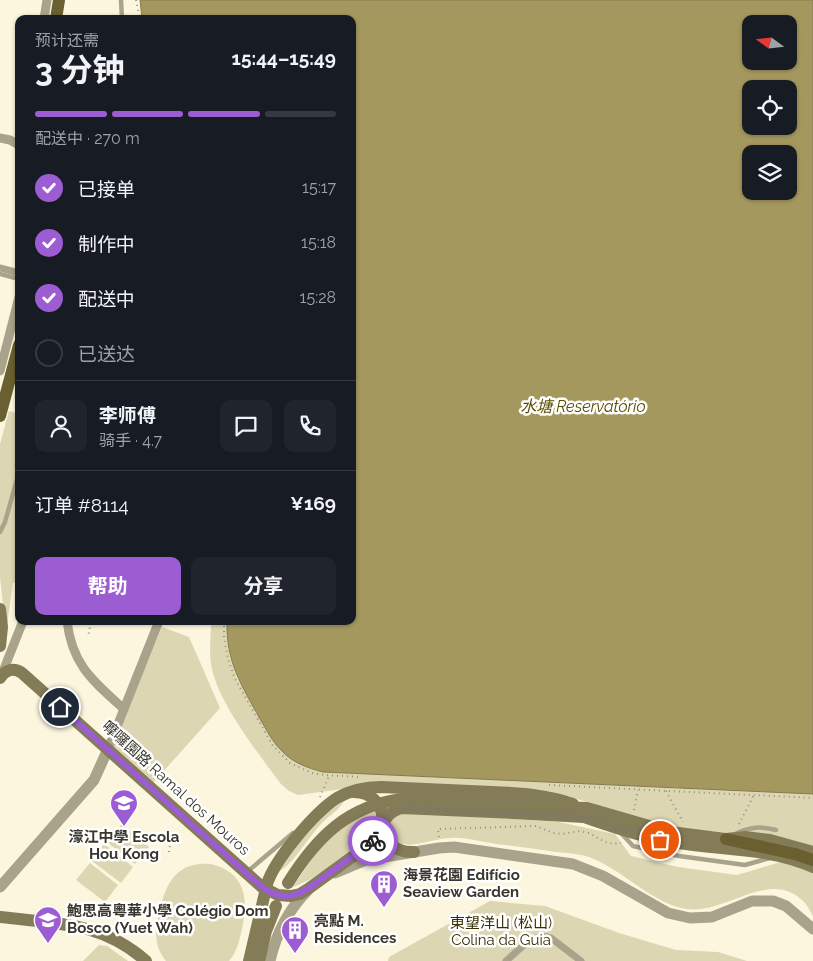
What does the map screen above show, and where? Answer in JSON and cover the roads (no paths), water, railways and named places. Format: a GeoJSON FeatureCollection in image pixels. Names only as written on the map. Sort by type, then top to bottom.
{"type":"FeatureCollection","features":[{"type":"Feature","properties":{"kind":"main road"},"geometry":{"type":"LineString","coordinates":[[57,15],[59,0]]}},
{"type":"Feature","properties":{"kind":"main road"},"geometry":{"type":"LineString","coordinates":[[0,416],[15,360]]}},
{"type":"Feature","properties":{"kind":"main road"},"geometry":{"type":"LineString","coordinates":[[0,609],[2,627],[0,646]]}},
{"type":"Feature","properties":{"kind":"main road","name":"嚤囉園路 Ramal dos Mouros"},"geometry":{"type":"LineString","coordinates":[[1,676],[10,670],[18,670],[246,873],[278,895],[291,896],[300,894],[315,884],[374,841],[380,833],[383,823]]}},
{"type":"Feature","properties":{"kind":"main road"},"geometry":{"type":"LineString","coordinates":[[249,961],[267,887],[279,859],[326,807],[349,793],[374,787],[530,794],[556,798],[614,827],[644,836],[677,843],[749,850],[813,867]]}},
{"type":"Feature","properties":{"kind":"main road"},"geometry":{"type":"LineString","coordinates":[[349,793],[364,793],[375,800],[381,809],[386,837],[394,846],[402,851],[414,852]]}},
{"type":"Feature","properties":{"kind":"main road"},"geometry":{"type":"LineString","coordinates":[[288,883],[321,839],[336,825],[363,809],[382,802],[413,798],[527,803],[631,822],[670,832],[770,840],[813,852]]}},
{"type":"Feature","properties":{"kind":"main road"},"geometry":{"type":"LineString","coordinates":[[383,823],[393,812],[405,808],[513,813],[585,813]]}},
{"type":"Feature","properties":{"kind":"main road"},"geometry":{"type":"LineString","coordinates":[[730,837],[813,860]]}},
{"type":"Feature","properties":{"kind":"main road"},"geometry":{"type":"LineString","coordinates":[[259,961],[266,931],[276,906]]}},
{"type":"Feature","properties":{"kind":"main road"},"geometry":{"type":"LineString","coordinates":[[0,917],[77,926],[97,931],[125,944],[146,961]]}},
{"type":"Feature","properties":{"kind":"street"},"geometry":{"type":"LineString","coordinates":[[45,15],[47,0]]}},
{"type":"Feature","properties":{"kind":"street"},"geometry":{"type":"LineString","coordinates":[[3,138],[15,143]]}},
{"type":"Feature","properties":{"kind":"street"},"geometry":{"type":"LineString","coordinates":[[0,268],[15,272]]}},
{"type":"Feature","properties":{"kind":"street"},"geometry":{"type":"LineString","coordinates":[[0,370],[15,311]]}},
{"type":"Feature","properties":{"kind":"street"},"geometry":{"type":"LineString","coordinates":[[1,676],[21,625]]}},
{"type":"Feature","properties":{"kind":"street"},"geometry":{"type":"LineString","coordinates":[[68,625],[70,644],[80,664],[95,683],[124,709]]}},
{"type":"Feature","properties":{"kind":"street"},"geometry":{"type":"LineString","coordinates":[[0,887],[94,780],[157,625]]}},
{"type":"Feature","properties":{"kind":"street"},"geometry":{"type":"LineString","coordinates":[[270,961],[276,938],[286,918],[298,901],[315,884],[362,861],[454,847],[573,864],[603,876],[668,913],[690,918],[712,917],[752,902],[773,901],[786,906],[813,929]]}},
{"type":"Feature","properties":{"kind":"street"},"geometry":{"type":"LineString","coordinates":[[506,961],[534,938],[545,936],[551,938],[581,961]]}},
{"type":"Feature","properties":{"kind":"lane"},"geometry":{"type":"LineString","coordinates":[[121,0],[122,15]]}},
{"type":"Feature","properties":{"kind":"lane"},"geometry":{"type":"LineString","coordinates":[[0,274],[15,278]]}},
{"type":"Feature","properties":{"kind":"lane"},"geometry":{"type":"LineString","coordinates":[[0,532],[5,522],[15,486]]}},
{"type":"Feature","properties":{"kind":"lane"},"geometry":{"type":"LineString","coordinates":[[730,837],[749,828],[763,826],[776,830]]}},
{"type":"Feature","properties":{"kind":"lane"},"geometry":{"type":"LineString","coordinates":[[614,827],[633,846],[679,856],[746,864],[776,856]]}},
{"type":"Feature","properties":{"kind":"lane"},"geometry":{"type":"LineString","coordinates":[[246,873],[298,829]]}},
{"type":"Feature","properties":{"kind":"water","name":"水塘 Reservatório"},"geometry":{"type":"Polygon","coordinates":[[[140,0],[813,0],[813,794],[323,772],[296,762],[286,755],[272,740],[236,673],[229,649],[227,625],[356,625],[356,15],[142,15],[140,0]]]}},
{"type":"Feature","properties":{"kind":"place","name":"濠江中學 Escola Hou Kong"},"geometry":{"type":"Point","coordinates":[124,827]}},
{"type":"Feature","properties":{"kind":"place","name":"海景花園 Edifício Seaview Garden"},"geometry":{"type":"Point","coordinates":[384,908]}},
{"type":"Feature","properties":{"kind":"place","name":"鮑思高粵華小學 Colégio Dom Bosco (Yuet Wah)"},"geometry":{"type":"Point","coordinates":[48,944]}},
{"type":"Feature","properties":{"kind":"place","name":"亮點 M. Residences"},"geometry":{"type":"Point","coordinates":[295,954]}},
{"type":"Feature","properties":{"kind":"park label","name":"東望洋山 (松山) Colina da Guia"},"geometry":{"type":"Point","coordinates":[501,932]}}]}
